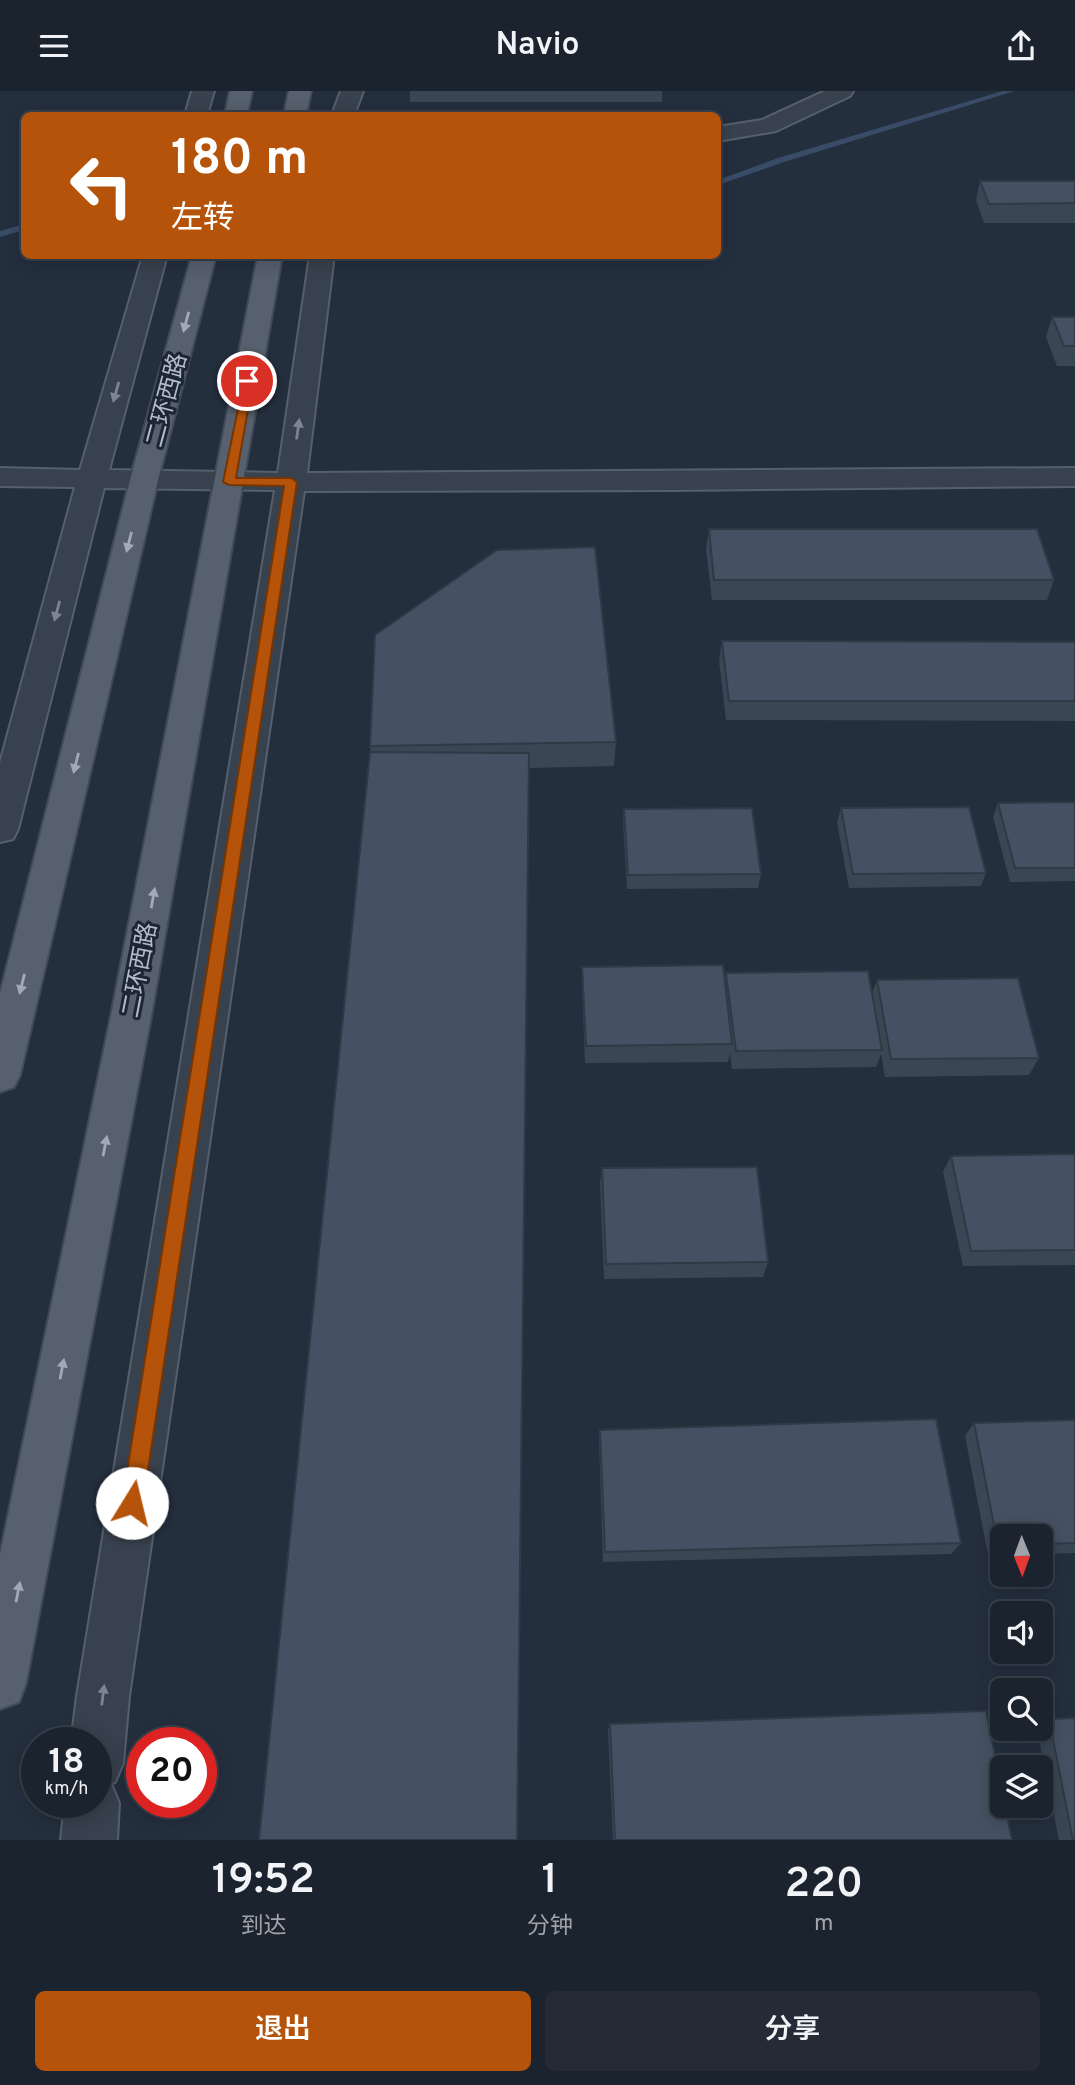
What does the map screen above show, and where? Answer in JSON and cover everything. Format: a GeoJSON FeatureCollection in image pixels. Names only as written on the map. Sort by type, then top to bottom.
{"type":"FeatureCollection","features":[{"type":"Feature","properties":{"kind":"main road"},"geometry":{"type":"LineString","coordinates":[[237,112],[241,91]]}},
{"type":"Feature","properties":{"kind":"main road"},"geometry":{"type":"LineString","coordinates":[[296,112],[300,91]]}},
{"type":"Feature","properties":{"kind":"main road","name":"二环西路"},"geometry":{"type":"LineString","coordinates":[[0,1075],[144,480],[203,259]]}},
{"type":"Feature","properties":{"kind":"main road","name":"二环西路"},"geometry":{"type":"LineString","coordinates":[[0,1683],[134,997],[269,259]]}},
{"type":"Feature","properties":{"kind":"street"},"geometry":{"type":"LineString","coordinates":[[197,112],[203,91]]}},
{"type":"Feature","properties":{"kind":"street"},"geometry":{"type":"LineString","coordinates":[[344,112],[352,91]]}},
{"type":"Feature","properties":{"kind":"street"},"geometry":{"type":"LineString","coordinates":[[721,134],[768,126],[842,91]]}},
{"type":"Feature","properties":{"kind":"street"},"geometry":{"type":"LineString","coordinates":[[0,829],[92,479],[154,259]]}},
{"type":"Feature","properties":{"kind":"street"},"geometry":{"type":"LineString","coordinates":[[100,1727],[291,482],[321,259]]}},
{"type":"Feature","properties":{"kind":"street"},"geometry":{"type":"LineString","coordinates":[[0,477],[229,482],[676,482],[1075,477]]}},
{"type":"Feature","properties":{"kind":"street"},"geometry":{"type":"LineString","coordinates":[[89,1840],[91,1818]]}},
{"type":"Feature","properties":{"kind":"building"},"geometry":{"type":"Polygon","coordinates":[[[980,181],[1075,181],[1075,203],[989,204],[980,181]]]}},
{"type":"Feature","properties":{"kind":"building"},"geometry":{"type":"Polygon","coordinates":[[[1052,317],[1075,317],[1075,346],[1064,346],[1052,317]]]}},
{"type":"Feature","properties":{"kind":"building"},"geometry":{"type":"Polygon","coordinates":[[[709,529],[1037,529],[1054,580],[714,580],[709,529]]]}},
{"type":"Feature","properties":{"kind":"building"},"geometry":{"type":"Polygon","coordinates":[[[595,547],[616,742],[370,746],[375,635],[497,550],[595,547]]]}},
{"type":"Feature","properties":{"kind":"building"},"geometry":{"type":"Polygon","coordinates":[[[722,641],[1075,642],[1075,701],[729,701],[722,641]]]}},
{"type":"Feature","properties":{"kind":"building"},"geometry":{"type":"Polygon","coordinates":[[[370,752],[529,753],[517,1840],[259,1840],[370,752]]]}},
{"type":"Feature","properties":{"kind":"building"},"geometry":{"type":"Polygon","coordinates":[[[1075,802],[1075,868],[1015,868],[998,803],[1075,802]]]}},
{"type":"Feature","properties":{"kind":"building"},"geometry":{"type":"Polygon","coordinates":[[[969,807],[986,873],[853,874],[841,808],[969,807]]]}},
{"type":"Feature","properties":{"kind":"building"},"geometry":{"type":"Polygon","coordinates":[[[752,808],[761,874],[628,875],[624,809],[752,808]]]}},
{"type":"Feature","properties":{"kind":"building"},"geometry":{"type":"Polygon","coordinates":[[[723,965],[732,1044],[586,1046],[582,967],[723,965]]]}},
{"type":"Feature","properties":{"kind":"building"},"geometry":{"type":"Polygon","coordinates":[[[868,971],[882,1050],[736,1051],[726,973],[868,971]]]}},
{"type":"Feature","properties":{"kind":"building"},"geometry":{"type":"Polygon","coordinates":[[[1018,978],[1039,1058],[891,1059],[877,980],[1018,978]]]}},
{"type":"Feature","properties":{"kind":"building"},"geometry":{"type":"Polygon","coordinates":[[[1075,1154],[1075,1250],[971,1251],[951,1156],[1075,1154]]]}},
{"type":"Feature","properties":{"kind":"building"},"geometry":{"type":"Polygon","coordinates":[[[757,1167],[768,1262],[606,1264],[602,1168],[757,1167]]]}},
{"type":"Feature","properties":{"kind":"building"},"geometry":{"type":"Polygon","coordinates":[[[936,1419],[961,1543],[605,1552],[600,1430],[936,1419]]]}},
{"type":"Feature","properties":{"kind":"building"},"geometry":{"type":"Polygon","coordinates":[[[1075,1420],[1075,1543],[1054,1544],[1054,1524],[994,1524],[974,1423],[1075,1420]]]}},
{"type":"Feature","properties":{"kind":"building"},"geometry":{"type":"Polygon","coordinates":[[[986,1711],[995,1755],[990,1755],[990,1818],[1007,1818],[1012,1840],[615,1840],[610,1724],[986,1711]]]}},
{"type":"Feature","properties":{"kind":"building"},"geometry":{"type":"Polygon","coordinates":[[[1075,1718],[1075,1840],[1053,1739],[1053,1719],[1075,1718]]]}},
{"type":"Feature","properties":{"kind":"waterway"},"geometry":{"type":"LineString","coordinates":[[721,182],[781,160],[1011,91]]}},
{"type":"Feature","properties":{"kind":"waterway"},"geometry":{"type":"LineString","coordinates":[[0,234],[21,228]]}},
{"type":"Feature","properties":{"kind":"route"},"geometry":{"type":"LineString","coordinates":[[132,1503],[291,482],[229,482],[247,381]]}}]}
